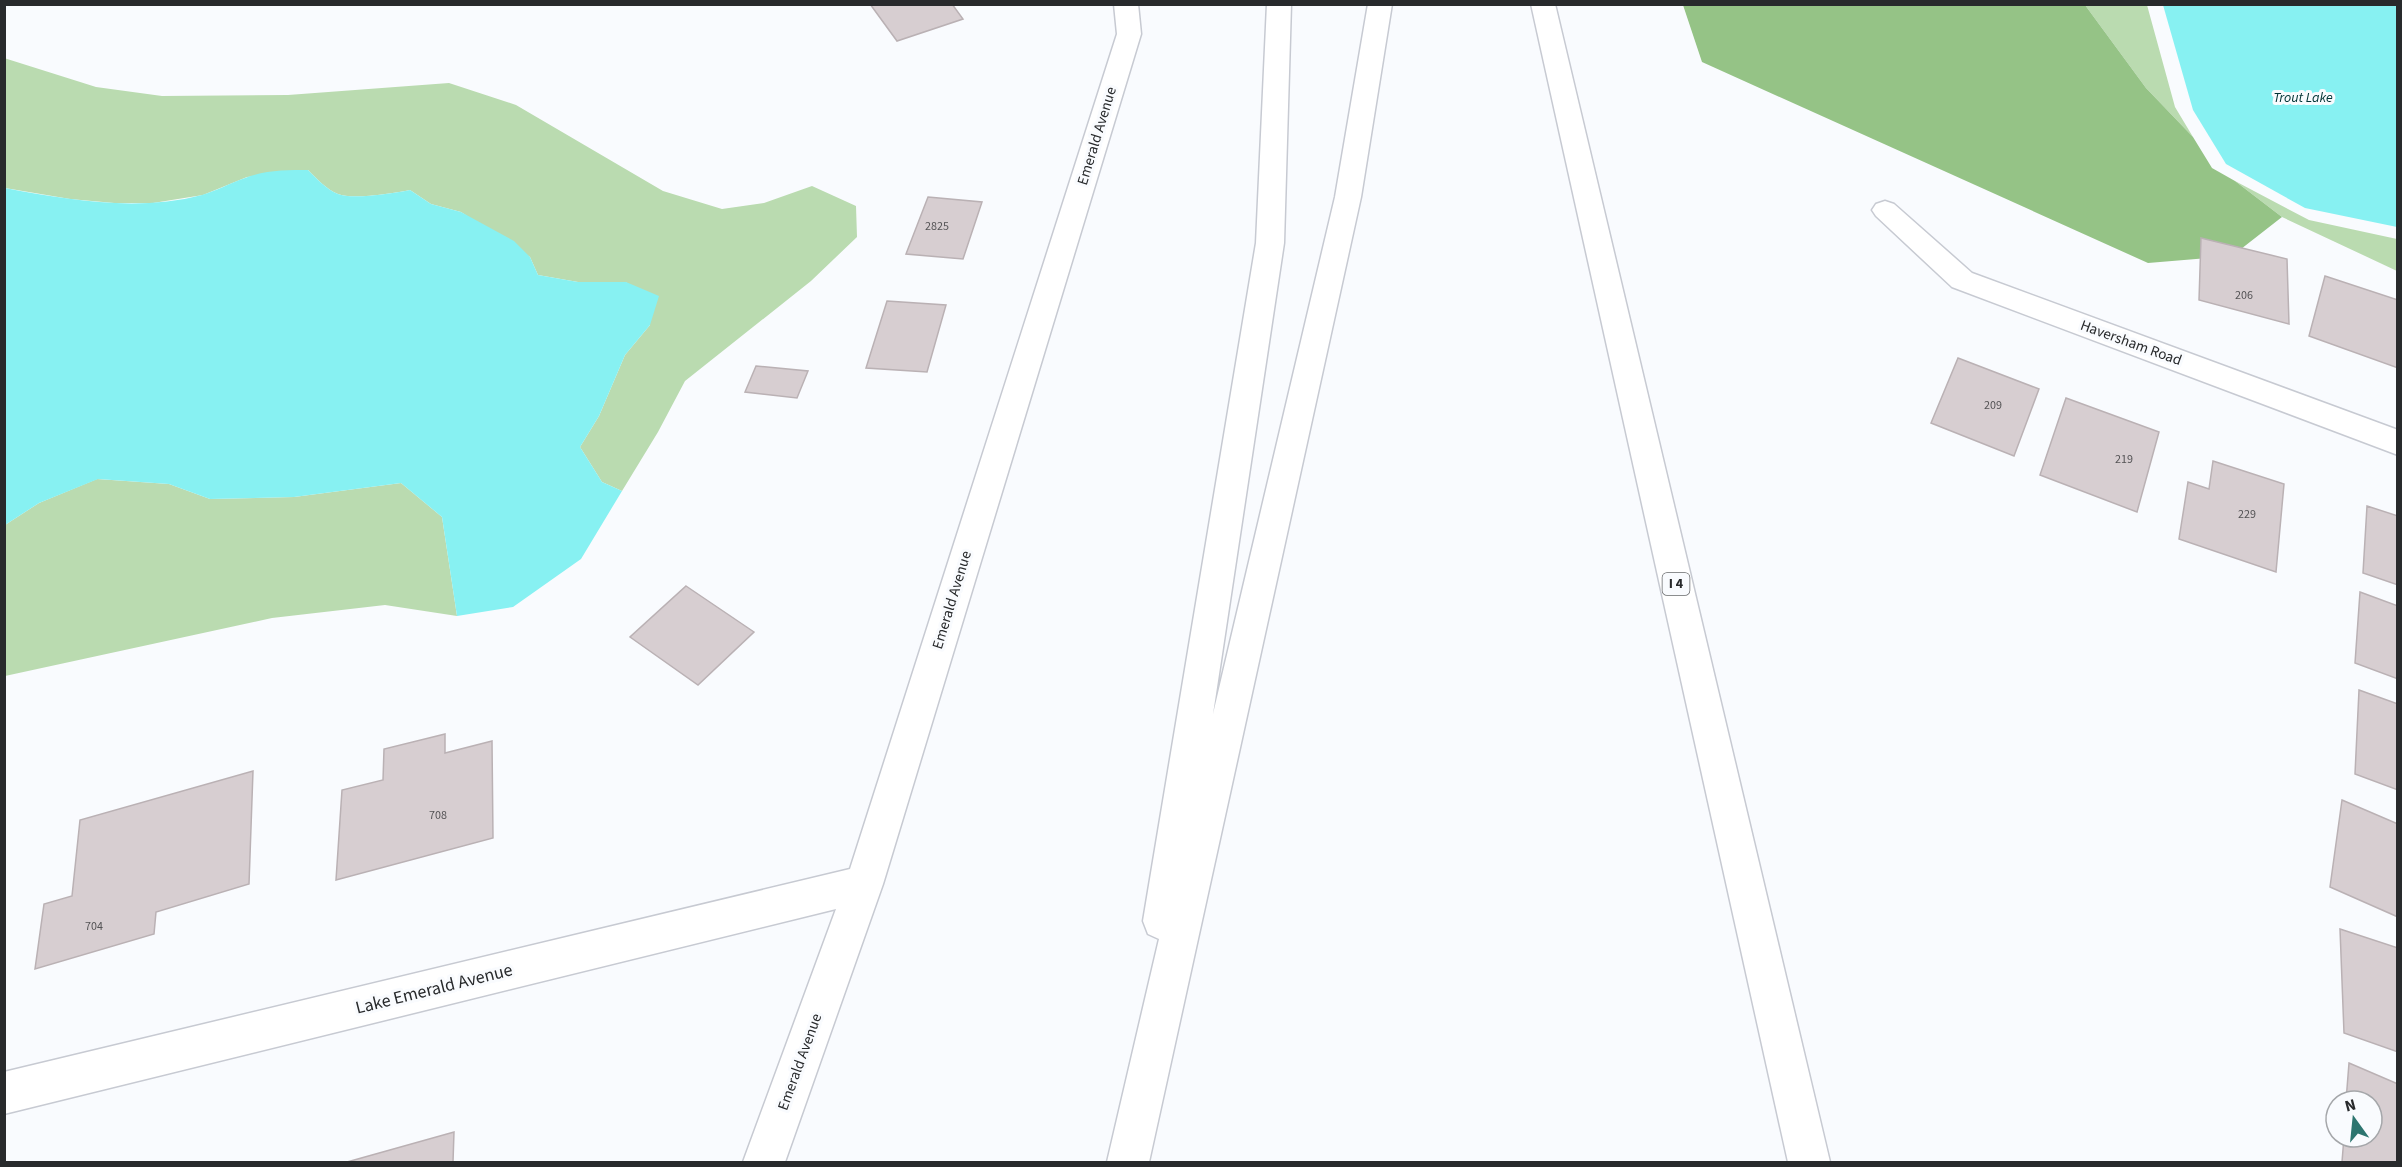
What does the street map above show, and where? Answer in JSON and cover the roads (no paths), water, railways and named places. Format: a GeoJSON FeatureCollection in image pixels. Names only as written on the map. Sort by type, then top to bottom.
{"type":"FeatureCollection","features":[{"type":"Feature","properties":{"kind":"main road"},"geometry":{"type":"LineString","coordinates":[[1126,1162],[1270,243],[1279,4]]}},
{"type":"Feature","properties":{"kind":"main road"},"geometry":{"type":"LineString","coordinates":[[1126,1162],[1348,196],[1380,4]]}},
{"type":"Feature","properties":{"kind":"main road","name":"I 4"},"geometry":{"type":"LineString","coordinates":[[1543,4],[1809,1162]]}},
{"type":"Feature","properties":{"kind":"main road","name":"Emerald Avenue"},"geometry":{"type":"LineString","coordinates":[[764,1162],[864,884],[1127,19]]}},
{"type":"Feature","properties":{"kind":"main road","name":"Haversham Road"},"geometry":{"type":"LineString","coordinates":[[1885,210],[1962,280],[2397,443]]}},
{"type":"Feature","properties":{"kind":"main road","name":"Lake Emerald Avenue"},"geometry":{"type":"LineString","coordinates":[[4,1093],[864,884]]}},
{"type":"Feature","properties":{"kind":"water","name":"Trout Lake"},"geometry":{"type":"Polygon","coordinates":[[[2163,5],[2397,5],[2397,227],[2305,208],[2226,164],[2193,110],[2163,5]]]}},
{"type":"Feature","properties":{"kind":"water"},"geometry":{"type":"Polygon","coordinates":[[[308,170],[326,187],[344,196],[410,190],[431,204],[461,212],[514,241],[530,257],[538,275],[578,282],[626,282],[659,296],[650,325],[625,355],[599,416],[580,447],[602,482],[622,491],[581,559],[513,607],[457,616],[442,517],[401,483],[294,497],[210,499],[169,484],[98,479],[39,503],[5,525],[5,188],[78,200],[153,203],[202,195],[260,173],[308,170]]]}}]}
